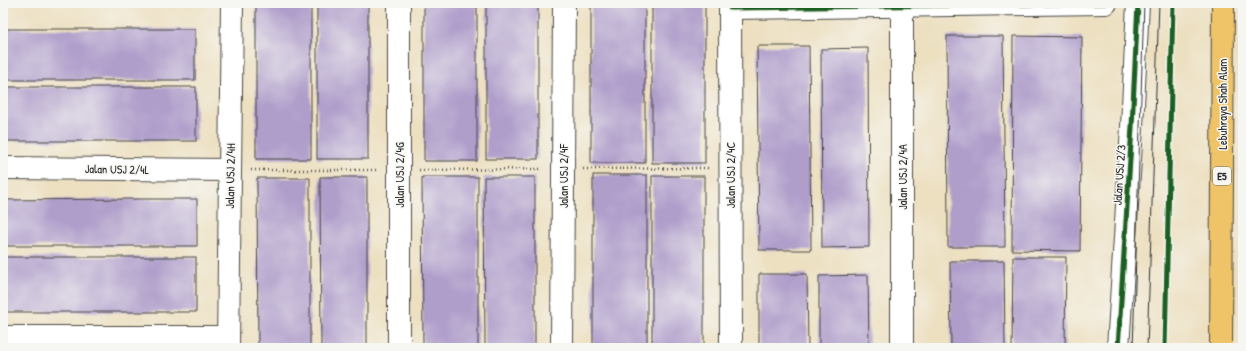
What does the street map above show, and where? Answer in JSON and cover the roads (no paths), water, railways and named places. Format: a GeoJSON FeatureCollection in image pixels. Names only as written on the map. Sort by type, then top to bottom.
{"type":"FeatureCollection","features":[{"type":"Feature","properties":{"kind":"highway","name":"Lebuhraya Shah Alam"},"geometry":{"type":"LineString","coordinates":[[1221,348],[1223,3]]}},
{"type":"Feature","properties":{"kind":"street","name":"Jalan USJ 2/4H"},"geometry":{"type":"LineString","coordinates":[[228,342],[232,3]]}},
{"type":"Feature","properties":{"kind":"street","name":"Jalan USJ 2/4G"},"geometry":{"type":"LineString","coordinates":[[399,3],[399,348]]}},
{"type":"Feature","properties":{"kind":"street","name":"Jalan USJ 2/4F"},"geometry":{"type":"LineString","coordinates":[[562,348],[564,3]]}},
{"type":"Feature","properties":{"kind":"street"},"geometry":{"type":"LineString","coordinates":[[730,6],[902,6],[1106,3]]}},
{"type":"Feature","properties":{"kind":"street","name":"Jalan USJ 2/3"},"geometry":{"type":"LineString","coordinates":[[1118,348],[1138,3]]}},
{"type":"Feature","properties":{"kind":"street","name":"Jalan USJ 2/4C"},"geometry":{"type":"LineString","coordinates":[[730,6],[731,348]]}},
{"type":"Feature","properties":{"kind":"street","name":"Jalan USJ 2/4A"},"geometry":{"type":"LineString","coordinates":[[902,6],[902,348]]}},
{"type":"Feature","properties":{"kind":"street","name":"Jalan USJ 2/4L"},"geometry":{"type":"LineString","coordinates":[[3,168],[230,170]]}},
{"type":"Feature","properties":{"kind":"street"},"geometry":{"type":"LineString","coordinates":[[3,337],[228,342]]}},
{"type":"Feature","properties":{"kind":"tram line"},"geometry":{"type":"LineString","coordinates":[[1133,348],[1144,3]]}},
{"type":"Feature","properties":{"kind":"tram line"},"geometry":{"type":"LineString","coordinates":[[1147,348],[1159,3]]}}]}
